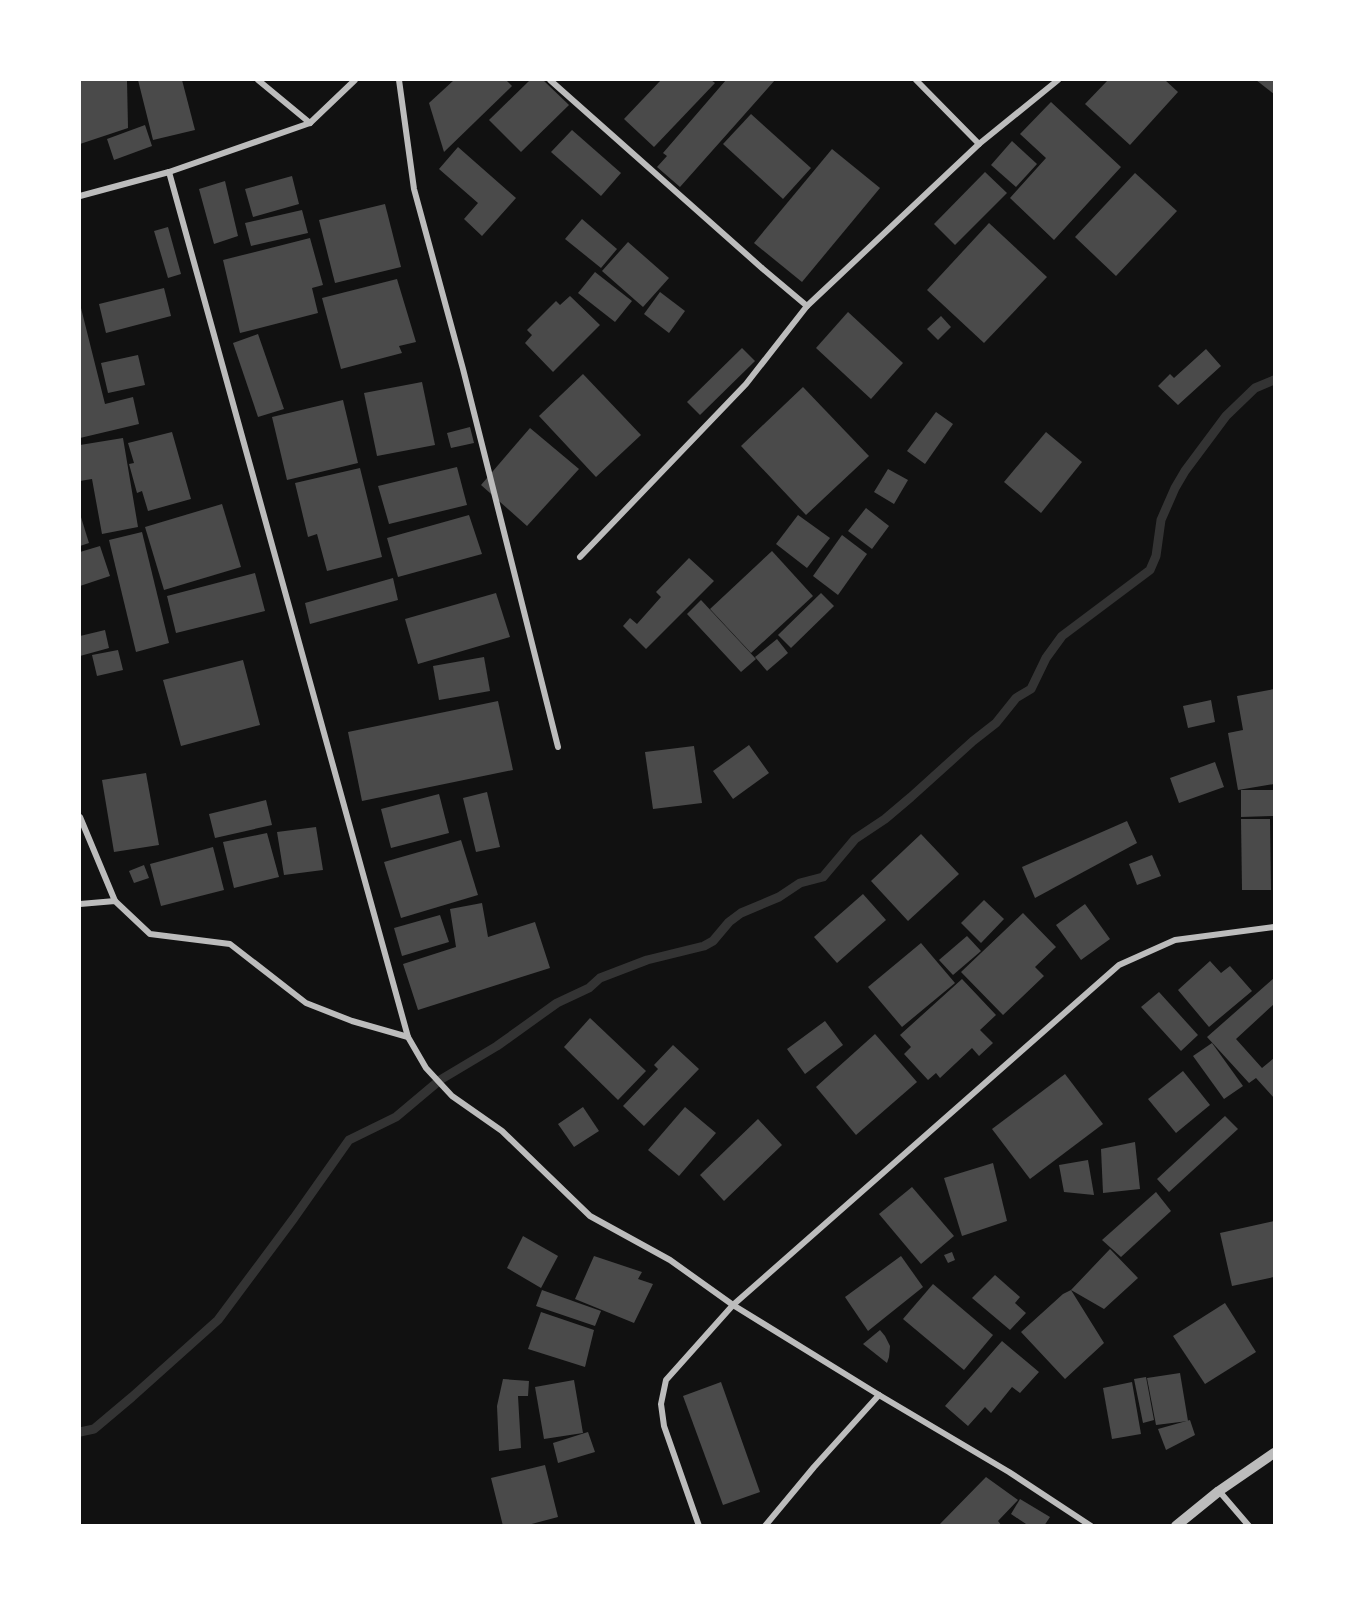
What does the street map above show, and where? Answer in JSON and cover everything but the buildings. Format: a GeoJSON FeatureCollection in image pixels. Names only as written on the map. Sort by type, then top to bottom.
{"type":"FeatureCollection","features":[{"type":"Feature","properties":{"kind":"street"},"geometry":{"type":"LineString","coordinates":[[258,80],[310,123]]}},
{"type":"Feature","properties":{"kind":"street"},"geometry":{"type":"LineString","coordinates":[[80,196],[169,172],[310,123],[355,80]]}},
{"type":"Feature","properties":{"kind":"street"},"geometry":{"type":"LineString","coordinates":[[399,80],[414,189],[466,380],[558,747]]}},
{"type":"Feature","properties":{"kind":"street"},"geometry":{"type":"LineString","coordinates":[[550,80],[807,306]]}},
{"type":"Feature","properties":{"kind":"street"},"geometry":{"type":"LineString","coordinates":[[916,80],[979,144]]}},
{"type":"Feature","properties":{"kind":"street"},"geometry":{"type":"LineString","coordinates":[[580,557],[746,384],[807,306],[979,144],[1058,80]]}},
{"type":"Feature","properties":{"kind":"street"},"geometry":{"type":"LineString","coordinates":[[169,172],[408,1036],[426,1068],[452,1096],[502,1131],[590,1216],[670,1260],[733,1305],[1009,1472],[1091,1526]]}},
{"type":"Feature","properties":{"kind":"street"},"geometry":{"type":"LineString","coordinates":[[80,817],[115,901],[150,934],[230,944],[306,1003],[352,1021],[408,1036]]}},
{"type":"Feature","properties":{"kind":"street"},"geometry":{"type":"LineString","coordinates":[[80,904],[115,901]]}},
{"type":"Feature","properties":{"kind":"street"},"geometry":{"type":"LineString","coordinates":[[699,1526],[664,1426],[661,1404],[666,1380],[733,1305],[1119,965],[1175,940],[1275,927]]}},
{"type":"Feature","properties":{"kind":"street"},"geometry":{"type":"LineString","coordinates":[[765,1526],[879,1395]]}},
{"type":"Feature","properties":{"kind":"street"},"geometry":{"type":"LineString","coordinates":[[1176,1526],[1219,1491],[1275,1454]]}},
{"type":"Feature","properties":{"kind":"street"},"geometry":{"type":"LineString","coordinates":[[1219,1491],[1249,1526]]}},
{"type":"Feature","properties":{"kind":"waterway"},"geometry":{"type":"LineString","coordinates":[[80,1432],[94,1429],[218,1320],[349,1140],[396,1117],[440,1080],[497,1046],[557,1003],[589,988],[600,978],[647,960],[704,946],[713,941],[729,922],[741,913],[779,897],[800,883],[823,877],[855,839],[885,819],[911,797],[996,723],[1016,698],[1031,689],[1046,658],[1062,636],[1150,570],[1156,556],[1161,520],[1185,471],[1226,416],[1255,388],[1274,380]]}}]}
